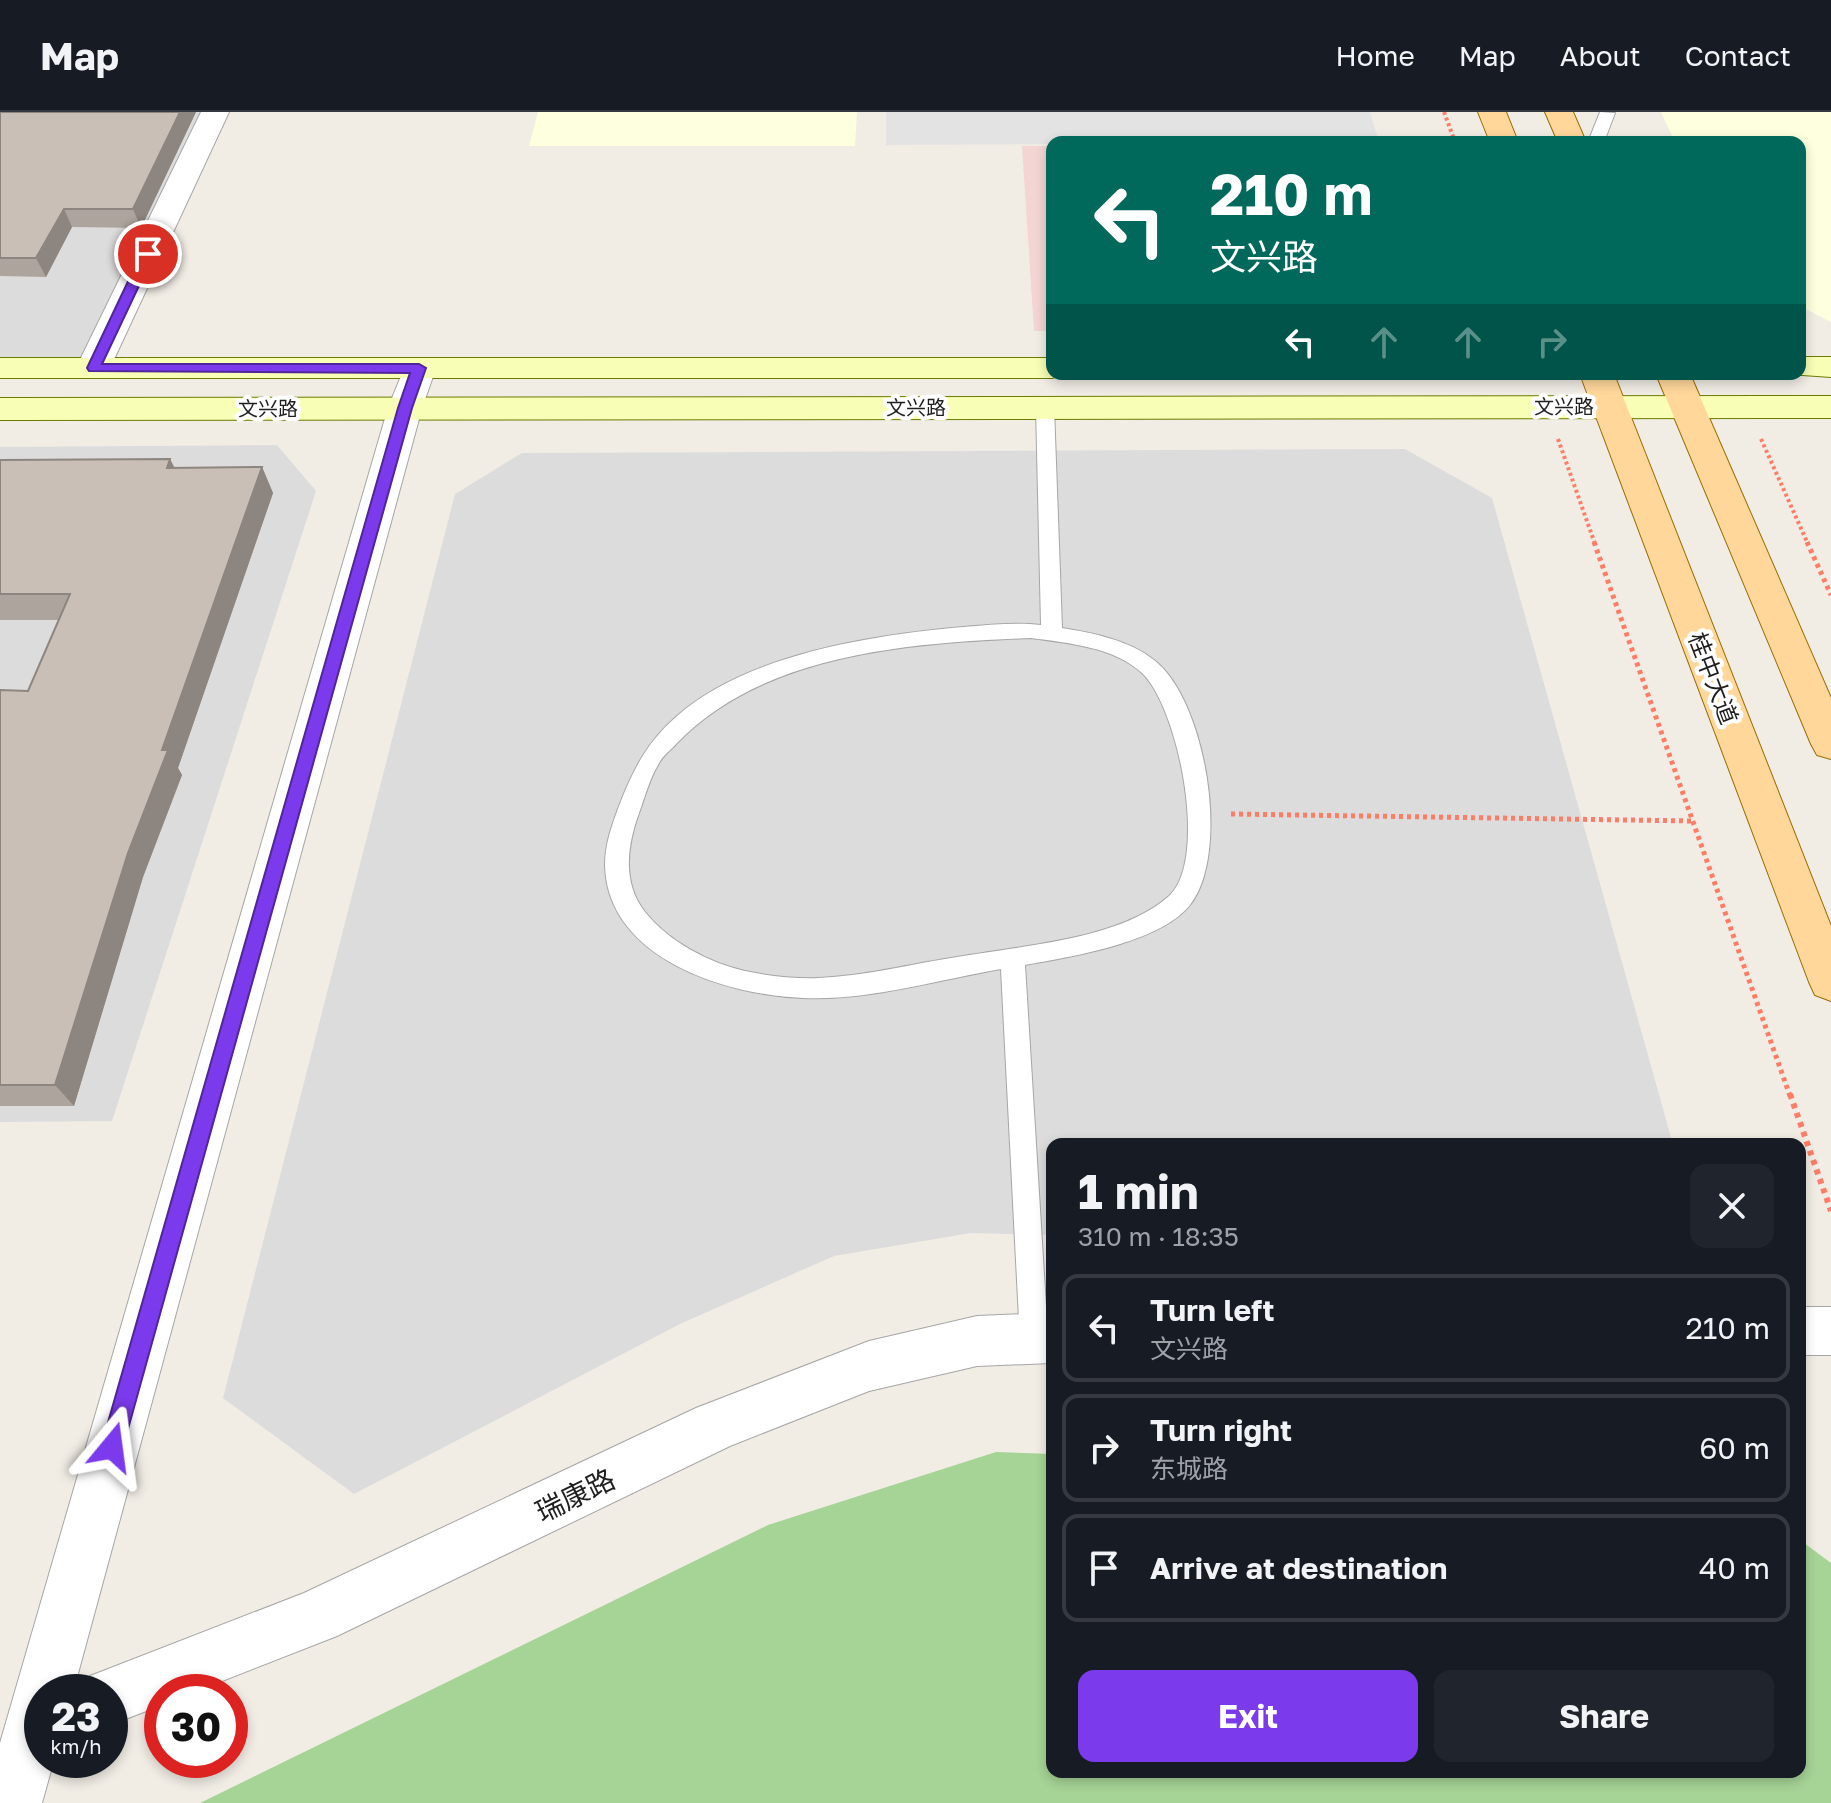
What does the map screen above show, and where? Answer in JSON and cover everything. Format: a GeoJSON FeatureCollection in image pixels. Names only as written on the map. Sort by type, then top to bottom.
{"type":"FeatureCollection","features":[{"type":"Feature","properties":{"kind":"main road"},"geometry":{"type":"LineString","coordinates":[[1492,112],[1502,136]]}},
{"type":"Feature","properties":{"kind":"main road"},"geometry":{"type":"LineString","coordinates":[[1559,112],[1569,136]]}},
{"type":"Feature","properties":{"kind":"main road"},"geometry":{"type":"LineString","coordinates":[[1806,367],[1831,367]]}},
{"type":"Feature","properties":{"kind":"main road","name":"文兴路"},"geometry":{"type":"LineString","coordinates":[[0,368],[93,368],[412,388],[1045,407],[1546,407],[1603,390],[1680,390],[1746,407],[1831,407]]}},
{"type":"Feature","properties":{"kind":"main road","name":"文兴路"},"geometry":{"type":"LineString","coordinates":[[0,409],[412,388],[1046,368]]}},
{"type":"Feature","properties":{"kind":"main road","name":"桂中大道"},"geometry":{"type":"LineString","coordinates":[[1603,390],[1831,982]]}},
{"type":"Feature","properties":{"kind":"main road"},"geometry":{"type":"LineString","coordinates":[[1680,390],[1831,744]]}},
{"type":"Feature","properties":{"kind":"street"},"geometry":{"type":"LineString","coordinates":[[93,368],[215,112]]}},
{"type":"Feature","properties":{"kind":"street"},"geometry":{"type":"LineString","coordinates":[[43,1674],[412,388]]}},
{"type":"Feature","properties":{"kind":"street"},"geometry":{"type":"LineString","coordinates":[[1806,1331],[1831,1331]]}},
{"type":"Feature","properties":{"kind":"street","name":"瑞康路"},"geometry":{"type":"LineString","coordinates":[[128,1689],[317,1616],[715,1426],[869,1366],[977,1341],[1043,1338]]}},
{"type":"Feature","properties":{"kind":"street"},"geometry":{"type":"LineString","coordinates":[[12,1803],[24,1750]]}},
{"type":"Feature","properties":{"kind":"lane"},"geometry":{"type":"LineString","coordinates":[[1598,136],[1607,113]]}},
{"type":"Feature","properties":{"kind":"lane"},"geometry":{"type":"LineString","coordinates":[[1045,407],[1052,633]]}},
{"type":"Feature","properties":{"kind":"lane"},"geometry":{"type":"LineString","coordinates":[[970,632],[1052,633],[1107,644],[1151,668],[1176,708],[1191,748],[1198,813],[1197,862],[1182,898],[1147,922],[1088,941],[817,988],[745,981],[676,955],[636,918],[615,875],[620,830],[651,755],[693,712],[750,680],[818,660],[970,632]]}},
{"type":"Feature","properties":{"kind":"lane"},"geometry":{"type":"LineString","coordinates":[[1012,956],[1043,1338]]}},
{"type":"Feature","properties":{"kind":"path"},"geometry":{"type":"LineString","coordinates":[[1444,112],[1453,136]]}},
{"type":"Feature","properties":{"kind":"path"},"geometry":{"type":"LineString","coordinates":[[1546,407],[1805,1138]]}},
{"type":"Feature","properties":{"kind":"path"},"geometry":{"type":"LineString","coordinates":[[1746,407],[1831,595]]}},
{"type":"Feature","properties":{"kind":"path"},"geometry":{"type":"LineString","coordinates":[[1198,813],[1693,821]]}},
{"type":"Feature","properties":{"kind":"path"},"geometry":{"type":"LineString","coordinates":[[1806,1140],[1831,1211]]}},
{"type":"Feature","properties":{"kind":"shaded area"},"geometry":{"type":"Polygon","coordinates":[[[0,112],[215,112],[93,368],[0,368],[0,112]]]}},
{"type":"Feature","properties":{"kind":"shaded area"},"geometry":{"type":"Polygon","coordinates":[[[538,112],[857,112],[855,146],[529,146],[538,112]]]}},
{"type":"Feature","properties":{"kind":"shaded area"},"geometry":{"type":"Polygon","coordinates":[[[886,112],[1370,112],[1377,136],[1046,136],[1046,144],[886,145],[886,112]]]}},
{"type":"Feature","properties":{"kind":"shaded area"},"geometry":{"type":"Polygon","coordinates":[[[1661,112],[1831,112],[1831,322],[1806,309],[1806,136],[1672,136],[1661,112]]]}},
{"type":"Feature","properties":{"kind":"shaded area"},"geometry":{"type":"Polygon","coordinates":[[[1022,146],[1046,146],[1046,331],[1034,331],[1022,146]]]}},
{"type":"Feature","properties":{"kind":"shaded area"},"geometry":{"type":"Polygon","coordinates":[[[277,445],[316,491],[112,1121],[0,1122],[0,447],[277,445]]]}},
{"type":"Feature","properties":{"kind":"shaded area"},"geometry":{"type":"Polygon","coordinates":[[[1405,449],[1492,498],[1671,1138],[1046,1138],[1046,1235],[971,1233],[834,1256],[680,1324],[354,1494],[223,1398],[455,494],[522,453],[1405,449]]]}},
{"type":"Feature","properties":{"kind":"green space"},"geometry":{"type":"Polygon","coordinates":[[[996,1452],[1046,1454],[1046,1778],[1806,1778],[1806,1544],[1831,1563],[1831,1803],[200,1803],[768,1525],[996,1452]]]}},
{"type":"Feature","properties":{"kind":"building"},"geometry":{"type":"Polygon","coordinates":[[[0,112],[180,112],[133,209],[64,209],[36,258],[0,258],[0,112]]]}},
{"type":"Feature","properties":{"kind":"building"},"geometry":{"type":"Polygon","coordinates":[[[170,459],[167,468],[262,467],[162,750],[168,750],[128,853],[55,1085],[0,1085],[0,690],[28,691],[70,594],[0,594],[0,460],[170,459]]]}},
{"type":"Feature","properties":{"kind":"route"},"geometry":{"type":"LineString","coordinates":[[112,1447],[405,408],[419,368],[93,368],[148,254]]}}]}
